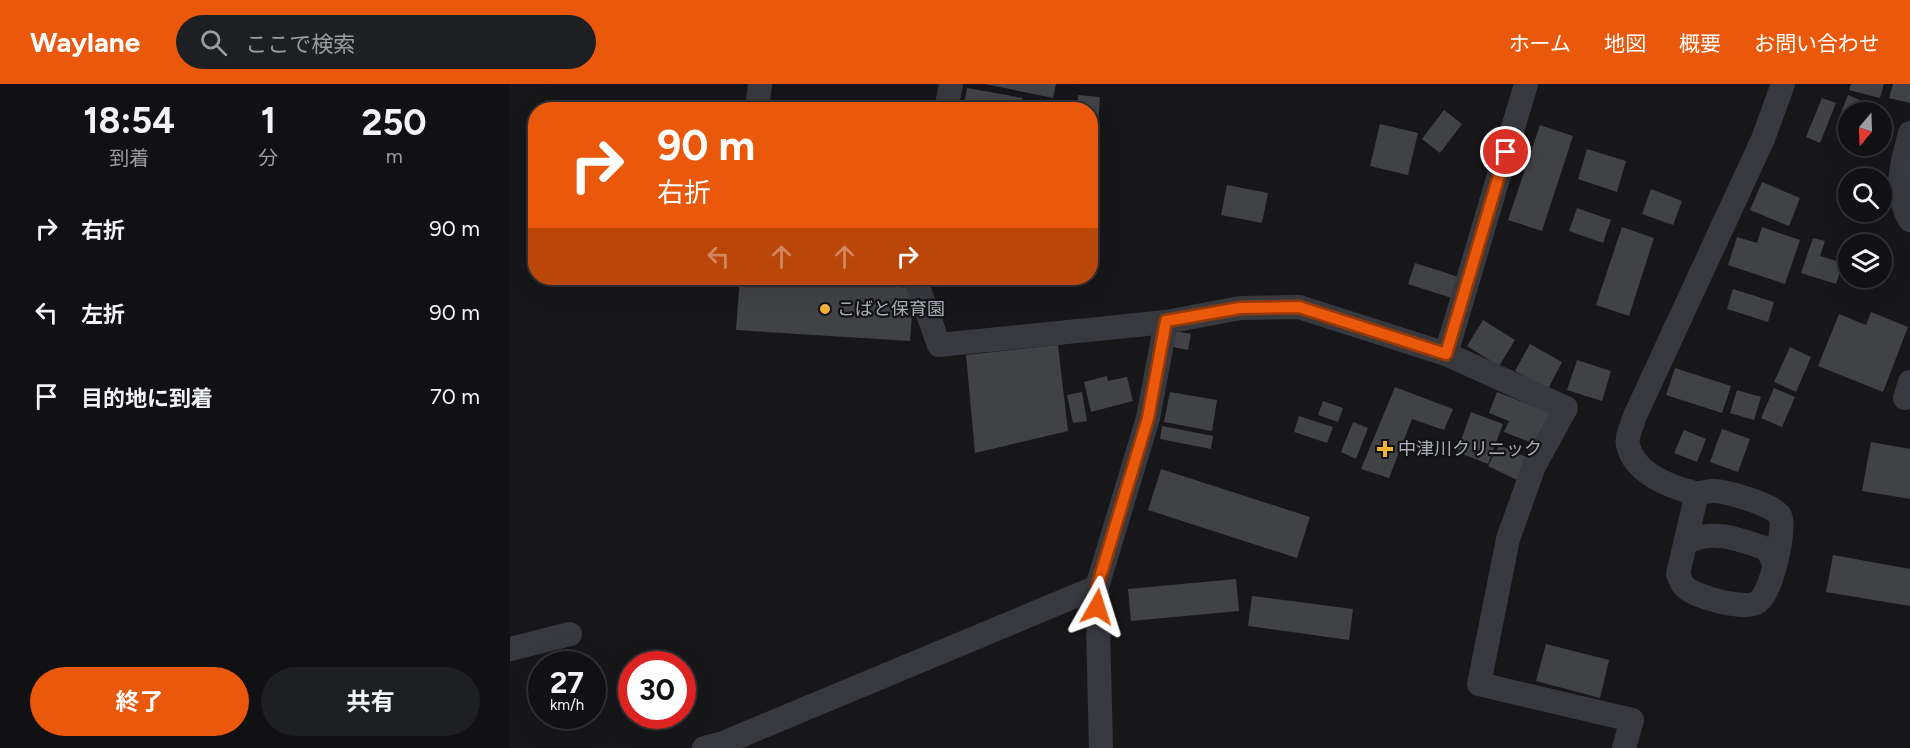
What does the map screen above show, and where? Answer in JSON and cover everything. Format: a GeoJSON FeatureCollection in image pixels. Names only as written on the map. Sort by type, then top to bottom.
{"type":"FeatureCollection","features":[{"type":"Feature","properties":{"kind":"street"},"geometry":{"type":"LineString","coordinates":[[759,102],[760,84]]}},
{"type":"Feature","properties":{"kind":"street"},"geometry":{"type":"LineString","coordinates":[[948,102],[951,84]]}},
{"type":"Feature","properties":{"kind":"street"},"geometry":{"type":"LineString","coordinates":[[1446,354],[1526,84]]}},
{"type":"Feature","properties":{"kind":"street"},"geometry":{"type":"LineString","coordinates":[[1697,493],[1678,574],[1683,586],[1695,593],[1737,605],[1756,604],[1767,594],[1783,528],[1779,514],[1771,506],[1715,490],[1697,493],[1655,478],[1636,464],[1627,443],[1634,418],[1763,139],[1783,84]]}},
{"type":"Feature","properties":{"kind":"street"},"geometry":{"type":"LineString","coordinates":[[1910,133],[1899,172],[1902,207],[1910,219]]}},
{"type":"Feature","properties":{"kind":"street"},"geometry":{"type":"LineString","coordinates":[[918,285],[939,345],[1166,321],[1240,308],[1299,307],[1446,354],[1566,408],[1534,466],[1508,539],[1479,684],[1632,720],[1624,748]]}},
{"type":"Feature","properties":{"kind":"street"},"geometry":{"type":"LineString","coordinates":[[1101,748],[1097,587],[1148,418],[1166,321]]}},
{"type":"Feature","properties":{"kind":"street"},"geometry":{"type":"LineString","coordinates":[[1685,543],[1699,535],[1713,534],[1767,549],[1774,563]]}},
{"type":"Feature","properties":{"kind":"street"},"geometry":{"type":"LineString","coordinates":[[704,748],[734,738],[1097,587]]}},
{"type":"Feature","properties":{"kind":"street"},"geometry":{"type":"LineString","coordinates":[[510,649],[570,634]]}},
{"type":"Feature","properties":{"kind":"building"},"geometry":{"type":"Polygon","coordinates":[[[985,84],[1056,84],[1053,98],[985,84]]]}},
{"type":"Feature","properties":{"kind":"building"},"geometry":{"type":"Polygon","coordinates":[[[1851,84],[1884,84],[1880,98],[1849,90],[1851,84]]]}},
{"type":"Feature","properties":{"kind":"building"},"geometry":{"type":"Polygon","coordinates":[[[1893,84],[1910,84],[1910,103],[1889,98],[1893,84]]]}},
{"type":"Feature","properties":{"kind":"building"},"geometry":{"type":"Polygon","coordinates":[[[967,88],[1023,98],[1022,102],[964,102],[967,88]]]}},
{"type":"Feature","properties":{"kind":"building"},"geometry":{"type":"Polygon","coordinates":[[[1078,95],[1100,97],[1098,125],[1098,102],[1078,102],[1078,95]]]}},
{"type":"Feature","properties":{"kind":"building"},"geometry":{"type":"Polygon","coordinates":[[[1848,95],[1864,102],[1845,102],[1848,95]]]}},
{"type":"Feature","properties":{"kind":"building"},"geometry":{"type":"Polygon","coordinates":[[[1822,98],[1836,103],[1820,143],[1806,137],[1822,98]]]}},
{"type":"Feature","properties":{"kind":"building"},"geometry":{"type":"Polygon","coordinates":[[[1444,110],[1462,124],[1440,153],[1422,139],[1444,110]]]}},
{"type":"Feature","properties":{"kind":"building"},"geometry":{"type":"Polygon","coordinates":[[[1380,124],[1418,133],[1408,175],[1370,166],[1380,124]]]}},
{"type":"Feature","properties":{"kind":"building"},"geometry":{"type":"Polygon","coordinates":[[[1540,125],[1573,136],[1542,231],[1508,220],[1540,125]]]}},
{"type":"Feature","properties":{"kind":"building"},"geometry":{"type":"Polygon","coordinates":[[[1587,149],[1626,161],[1617,192],[1578,179],[1587,149]]]}},
{"type":"Feature","properties":{"kind":"building"},"geometry":{"type":"Polygon","coordinates":[[[1762,182],[1800,198],[1789,226],[1750,210],[1762,182]]]}},
{"type":"Feature","properties":{"kind":"building"},"geometry":{"type":"Polygon","coordinates":[[[1227,185],[1268,193],[1262,223],[1221,215],[1227,185]]]}},
{"type":"Feature","properties":{"kind":"building"},"geometry":{"type":"Polygon","coordinates":[[[1651,189],[1682,201],[1673,225],[1642,214],[1651,189]]]}},
{"type":"Feature","properties":{"kind":"building"},"geometry":{"type":"Polygon","coordinates":[[[1577,208],[1611,220],[1603,243],[1569,231],[1577,208]]]}},
{"type":"Feature","properties":{"kind":"building"},"geometry":{"type":"Polygon","coordinates":[[[1622,227],[1654,238],[1629,316],[1596,305],[1622,227]]]}},
{"type":"Feature","properties":{"kind":"building"},"geometry":{"type":"Polygon","coordinates":[[[1762,227],[1800,240],[1785,284],[1728,265],[1737,237],[1757,243],[1762,227]]]}},
{"type":"Feature","properties":{"kind":"building"},"geometry":{"type":"Polygon","coordinates":[[[1813,238],[1825,241],[1820,256],[1838,261],[1836,284],[1801,273],[1813,238]]]}},
{"type":"Feature","properties":{"kind":"building"},"geometry":{"type":"Polygon","coordinates":[[[1415,263],[1462,278],[1455,299],[1408,284],[1415,263]]]}},
{"type":"Feature","properties":{"kind":"building","name":"こばと保育園"},"geometry":{"type":"Polygon","coordinates":[[[739,285],[868,285],[914,288],[910,341],[736,330],[739,285]]]}},
{"type":"Feature","properties":{"kind":"building"},"geometry":{"type":"Polygon","coordinates":[[[1733,289],[1774,302],[1768,322],[1727,309],[1733,289]]]}},
{"type":"Feature","properties":{"kind":"building"},"geometry":{"type":"Polygon","coordinates":[[[1871,312],[1908,327],[1883,392],[1818,366],[1839,314],[1866,325],[1871,312]]]}},
{"type":"Feature","properties":{"kind":"building"},"geometry":{"type":"Polygon","coordinates":[[[1483,320],[1515,340],[1499,366],[1467,346],[1483,320]]]}},
{"type":"Feature","properties":{"kind":"building"},"geometry":{"type":"Polygon","coordinates":[[[1175,331],[1191,334],[1188,350],[1173,347],[1175,331]]]}},
{"type":"Feature","properties":{"kind":"building"},"geometry":{"type":"Polygon","coordinates":[[[1530,344],[1562,362],[1548,389],[1515,371],[1530,344]]]}},
{"type":"Feature","properties":{"kind":"building"},"geometry":{"type":"Polygon","coordinates":[[[1058,345],[1068,431],[975,453],[966,355],[1058,345]]]}},
{"type":"Feature","properties":{"kind":"building"},"geometry":{"type":"Polygon","coordinates":[[[1790,347],[1811,357],[1796,392],[1774,382],[1790,347]]]}},
{"type":"Feature","properties":{"kind":"building"},"geometry":{"type":"Polygon","coordinates":[[[1577,360],[1611,371],[1602,401],[1567,390],[1577,360]]]}},
{"type":"Feature","properties":{"kind":"building"},"geometry":{"type":"Polygon","coordinates":[[[1675,368],[1731,386],[1722,413],[1666,395],[1675,368]]]}},
{"type":"Feature","properties":{"kind":"building"},"geometry":{"type":"Polygon","coordinates":[[[1107,376],[1108,381],[1127,377],[1133,401],[1091,412],[1084,382],[1107,376]]]}},
{"type":"Feature","properties":{"kind":"building","name":"中津川クリニック"},"geometry":{"type":"Polygon","coordinates":[[[1395,387],[1453,409],[1444,430],[1412,419],[1389,478],[1361,469],[1395,387]]]}},
{"type":"Feature","properties":{"kind":"building"},"geometry":{"type":"Polygon","coordinates":[[[1774,388],[1795,397],[1782,427],[1761,418],[1774,388]]]}},
{"type":"Feature","properties":{"kind":"building"},"geometry":{"type":"Polygon","coordinates":[[[1737,390],[1761,397],[1754,420],[1730,413],[1737,390]]]}},
{"type":"Feature","properties":{"kind":"building"},"geometry":{"type":"Polygon","coordinates":[[[1082,392],[1087,421],[1073,423],[1067,395],[1082,392]]]}},
{"type":"Feature","properties":{"kind":"building"},"geometry":{"type":"Polygon","coordinates":[[[1170,392],[1217,400],[1212,431],[1164,422],[1170,392]]]}},
{"type":"Feature","properties":{"kind":"building"},"geometry":{"type":"Polygon","coordinates":[[[1497,392],[1554,414],[1538,445],[1504,432],[1509,421],[1489,413],[1497,392]]]}},
{"type":"Feature","properties":{"kind":"building"},"geometry":{"type":"Polygon","coordinates":[[[1323,401],[1343,408],[1338,422],[1318,415],[1323,401]]]}},
{"type":"Feature","properties":{"kind":"building"},"geometry":{"type":"Polygon","coordinates":[[[1471,412],[1503,424],[1488,464],[1457,452],[1471,412]]]}},
{"type":"Feature","properties":{"kind":"building"},"geometry":{"type":"Polygon","coordinates":[[[1299,416],[1333,427],[1327,443],[1294,432],[1299,416]]]}},
{"type":"Feature","properties":{"kind":"building"},"geometry":{"type":"Polygon","coordinates":[[[1353,422],[1368,428],[1356,459],[1341,452],[1353,422]]]}},
{"type":"Feature","properties":{"kind":"building"},"geometry":{"type":"Polygon","coordinates":[[[1162,426],[1213,436],[1211,449],[1160,439],[1162,426]]]}},
{"type":"Feature","properties":{"kind":"building"},"geometry":{"type":"Polygon","coordinates":[[[1722,429],[1750,439],[1738,472],[1710,462],[1722,429]]]}},
{"type":"Feature","properties":{"kind":"building"},"geometry":{"type":"Polygon","coordinates":[[[1684,430],[1706,439],[1697,462],[1674,453],[1684,430]]]}},
{"type":"Feature","properties":{"kind":"building"},"geometry":{"type":"Polygon","coordinates":[[[1871,442],[1910,449],[1910,499],[1862,491],[1871,442]]]}},
{"type":"Feature","properties":{"kind":"building"},"geometry":{"type":"Polygon","coordinates":[[[1499,445],[1528,458],[1517,480],[1488,466],[1499,445]]]}},
{"type":"Feature","properties":{"kind":"building"},"geometry":{"type":"Polygon","coordinates":[[[1161,469],[1310,517],[1297,558],[1148,510],[1161,469]]]}},
{"type":"Feature","properties":{"kind":"building"},"geometry":{"type":"Polygon","coordinates":[[[1833,555],[1910,569],[1910,606],[1826,592],[1833,555]]]}},
{"type":"Feature","properties":{"kind":"building"},"geometry":{"type":"Polygon","coordinates":[[[1236,579],[1239,611],[1131,621],[1128,589],[1236,579]]]}},
{"type":"Feature","properties":{"kind":"building"},"geometry":{"type":"Polygon","coordinates":[[[1252,596],[1353,609],[1349,640],[1248,626],[1252,596]]]}},
{"type":"Feature","properties":{"kind":"building"},"geometry":{"type":"Polygon","coordinates":[[[1546,644],[1609,660],[1600,698],[1536,681],[1546,644]]]}},
{"type":"Feature","properties":{"kind":"place","name":"こばと保育園"},"geometry":{"type":"Point","coordinates":[825,309]}},
{"type":"Feature","properties":{"kind":"place","name":"中津川クリニック"},"geometry":{"type":"Point","coordinates":[1385,449]}},
{"type":"Feature","properties":{"kind":"route"},"geometry":{"type":"LineString","coordinates":[[1097,607],[1097,587],[1148,418],[1166,321],[1240,308],[1299,307],[1446,354],[1506,152]]}}]}
